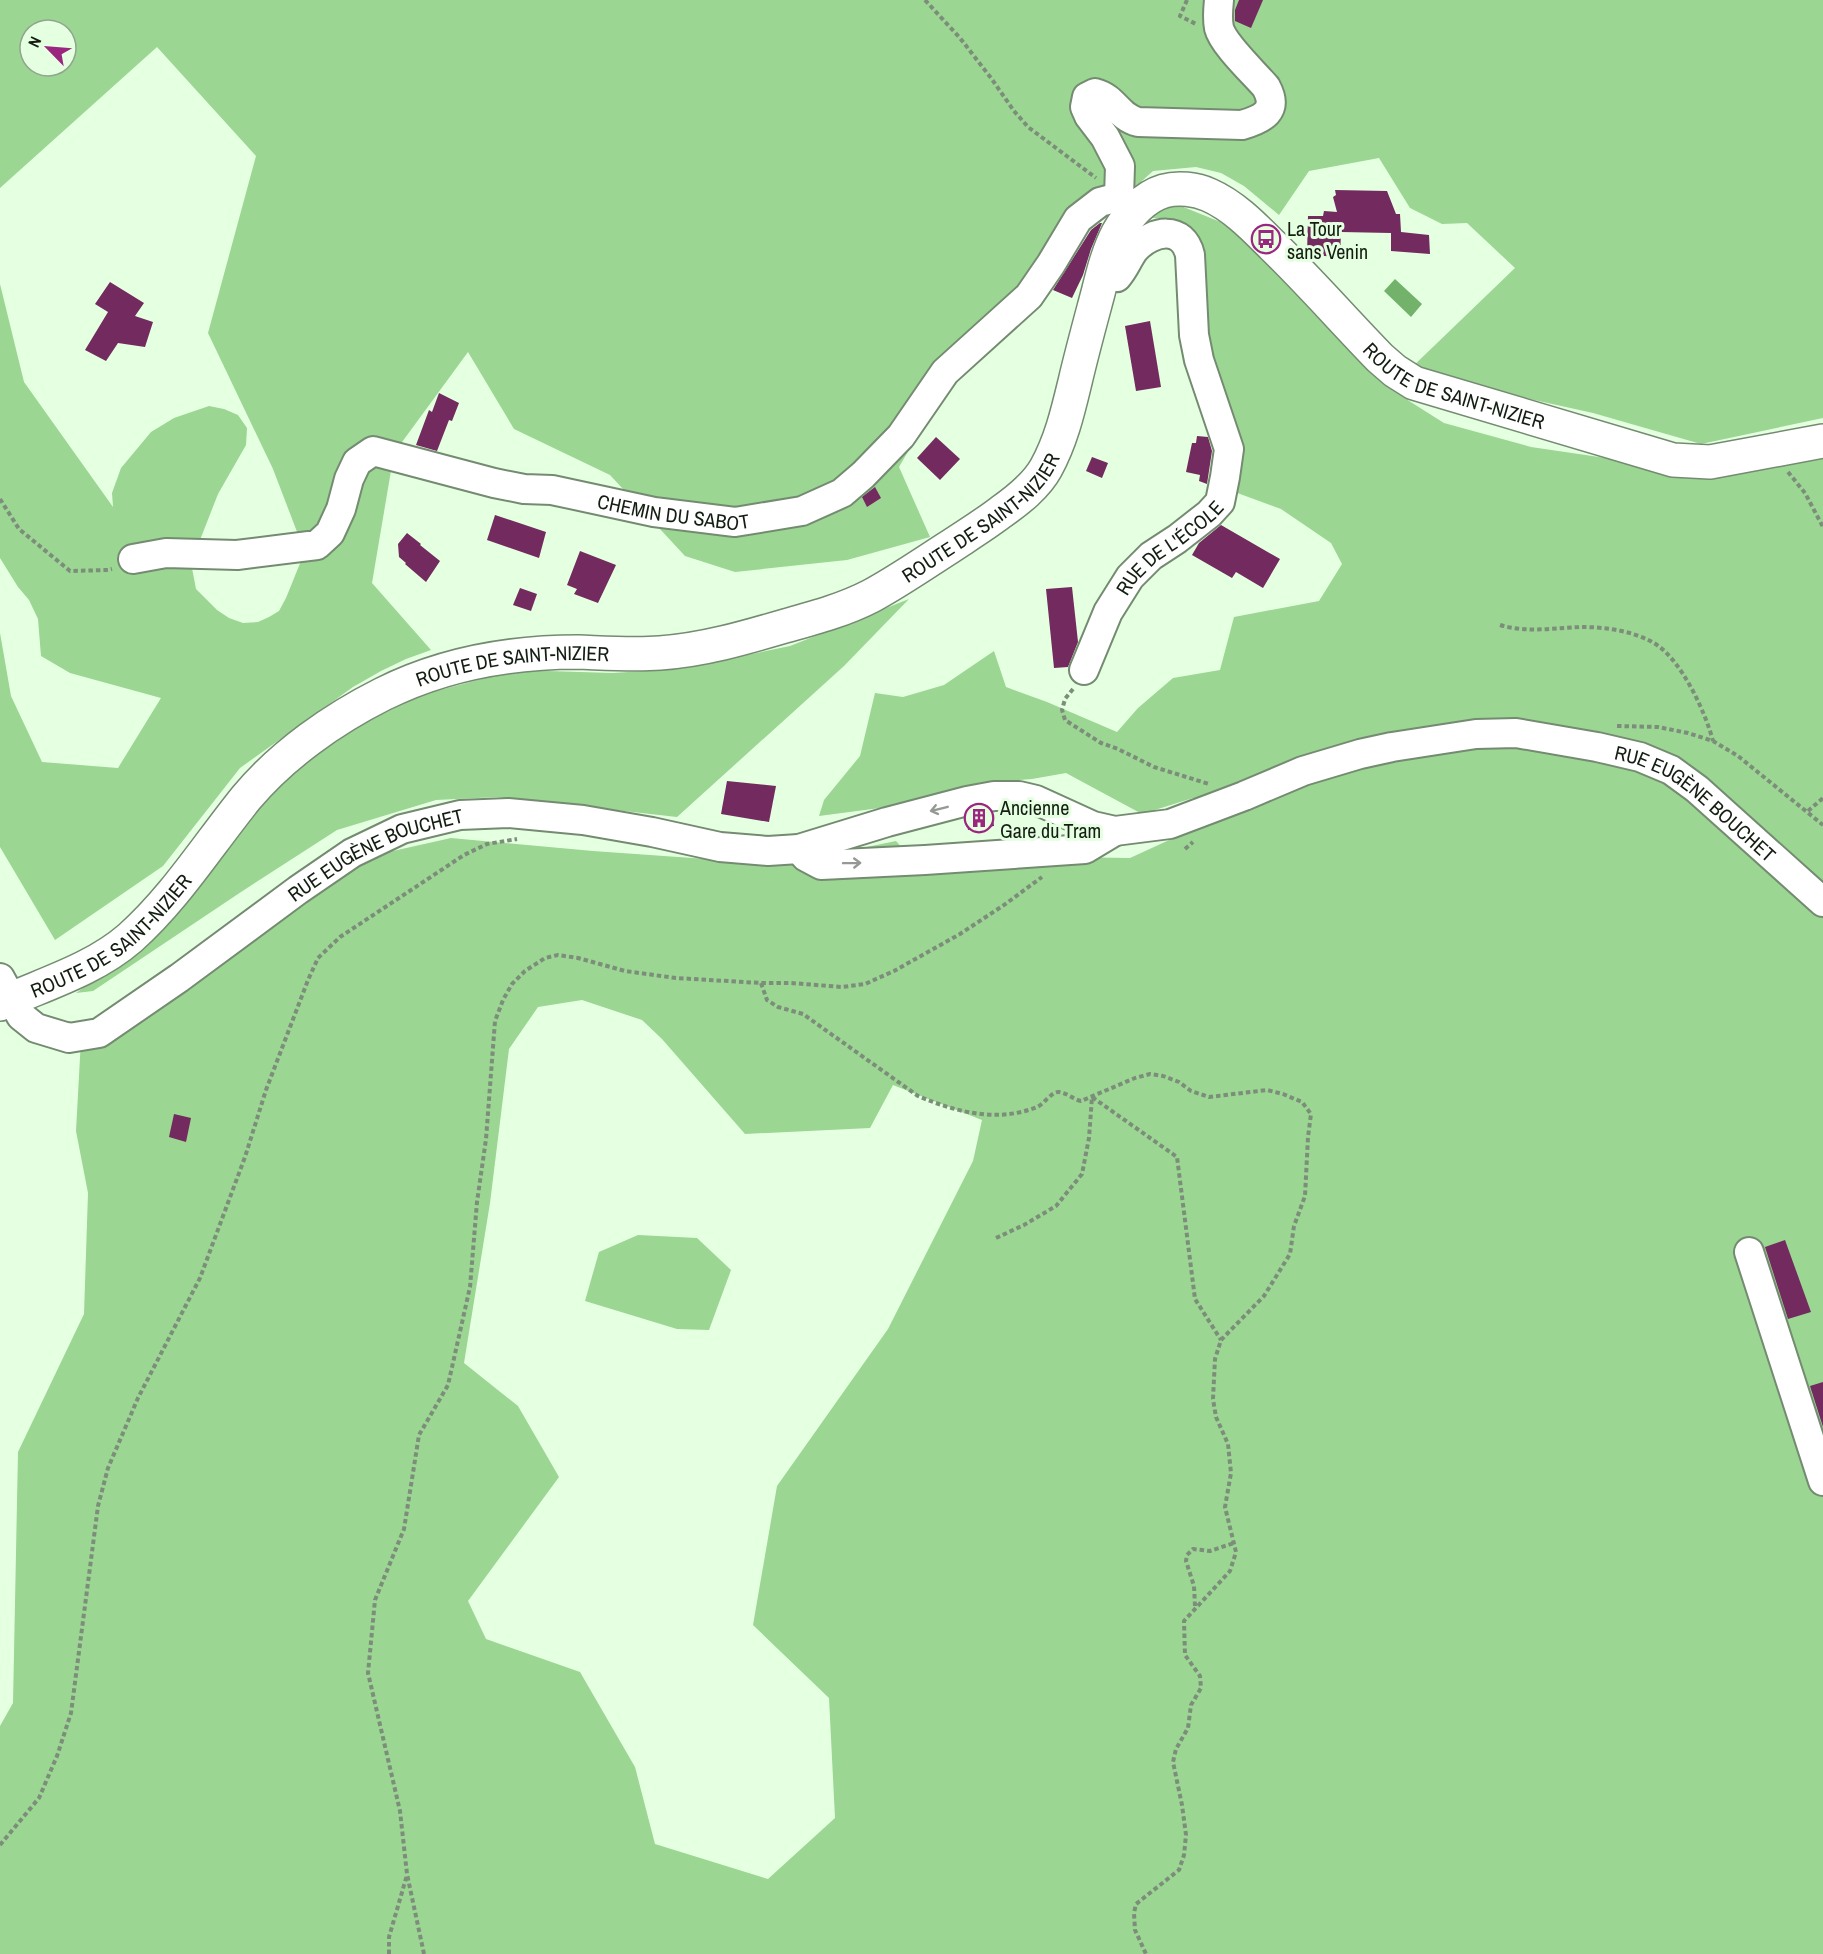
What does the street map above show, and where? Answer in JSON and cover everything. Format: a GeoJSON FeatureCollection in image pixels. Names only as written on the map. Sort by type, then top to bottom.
{"type":"FeatureCollection","features":[{"type":"Feature","properties":{"kind":"main road","name":"ROUTE DE SAINT-NIZIER"},"geometry":{"type":"LineString","coordinates":[[4,994],[95,962],[126,941],[150,919],[249,794],[274,770],[332,723],[387,692],[444,671],[505,656],[548,653],[663,653],[741,639],[836,610],[868,597],[983,525],[1033,487],[1044,473],[1052,457],[1066,420],[1103,273],[1127,204],[1174,189],[1198,191],[1233,209],[1298,270],[1380,358],[1414,383],[1673,460],[1710,462],[1823,441]]}},
{"type":"Feature","properties":{"kind":"street"},"geometry":{"type":"LineString","coordinates":[[1127,204],[1120,166],[1105,137],[1089,116],[1085,107],[1087,97],[1095,93],[1105,96],[1125,116],[1138,123],[1242,125],[1257,121],[1268,113],[1271,105],[1266,87],[1225,40],[1220,30],[1217,16],[1219,0]]}},
{"type":"Feature","properties":{"kind":"street","name":"CHEMIN DU SABOT"},"geometry":{"type":"LineString","coordinates":[[133,559],[166,553],[237,555],[317,545],[330,533],[357,462],[373,451],[494,483],[524,489],[552,490],[654,512],[735,522],[802,511],[842,493],[901,436],[945,372],[1029,296],[1078,219],[1100,202],[1127,204]]}},
{"type":"Feature","properties":{"kind":"street","name":"RUE DE L'ÉCOLE"},"geometry":{"type":"LineString","coordinates":[[1084,670],[1108,612],[1130,577],[1151,556],[1185,533],[1220,502],[1229,449],[1194,335],[1188,244],[1181,237],[1173,234],[1161,234],[1150,238],[1137,248],[1117,277],[1103,273]]}},
{"type":"Feature","properties":{"kind":"street","name":"RUE EUGÈNE BOUCHET"},"geometry":{"type":"LineString","coordinates":[[4,994],[21,1016],[36,1028],[69,1038],[99,1033],[179,978],[352,852],[402,829],[460,814],[508,813],[583,820],[720,847],[768,851],[799,849],[886,822],[994,796],[1019,796],[1036,800],[1093,826],[1115,831],[1170,824],[1303,771],[1392,747],[1476,734],[1516,733],[1549,738],[1640,757],[1671,770],[1697,789],[1823,902]]}},
{"type":"Feature","properties":{"kind":"street"},"geometry":{"type":"LineString","coordinates":[[799,849],[806,857],[821,864],[925,860],[1085,849],[1115,831]]}},
{"type":"Feature","properties":{"kind":"street"},"geometry":{"type":"LineString","coordinates":[[1749,1252],[1823,1481]]}},
{"type":"Feature","properties":{"kind":"path"},"geometry":{"type":"LineString","coordinates":[[925,0],[960,38],[1028,127],[1087,170],[1127,204]]}},
{"type":"Feature","properties":{"kind":"path"},"geometry":{"type":"LineString","coordinates":[[1185,19],[1180,16],[1187,0]]}},
{"type":"Feature","properties":{"kind":"path"},"geometry":{"type":"LineString","coordinates":[[1772,451],[1805,493],[1823,527]]}},
{"type":"Feature","properties":{"kind":"path"},"geometry":{"type":"LineString","coordinates":[[0,499],[19,529],[70,571],[108,570],[133,559]]}},
{"type":"Feature","properties":{"kind":"path"},"geometry":{"type":"LineString","coordinates":[[1500,625],[1516,630],[1585,627],[1611,629],[1637,635],[1655,644],[1683,674],[1709,725],[1713,741]]}},
{"type":"Feature","properties":{"kind":"path"},"geometry":{"type":"LineString","coordinates":[[1084,670],[1065,699],[1062,710],[1065,720],[1101,743],[1154,767],[1244,796]]}},
{"type":"Feature","properties":{"kind":"path"},"geometry":{"type":"LineString","coordinates":[[1823,798],[1808,811],[1823,825]]}},
{"type":"Feature","properties":{"kind":"path"},"geometry":{"type":"LineString","coordinates":[[0,1845],[39,1798],[57,1756],[71,1713],[98,1506],[108,1468],[138,1398],[200,1278],[245,1157],[266,1090],[318,958],[340,937],[464,855],[488,844],[521,839]]}},
{"type":"Feature","properties":{"kind":"path"},"geometry":{"type":"LineString","coordinates":[[424,1954],[407,1874],[400,1811],[368,1673],[375,1600],[404,1529],[419,1435],[448,1385],[470,1287],[477,1202],[486,1139],[495,1021],[512,984],[525,971],[544,958],[558,955],[625,970],[665,976],[842,987],[865,984],[894,971],[960,934],[1043,876]]}},
{"type":"Feature","properties":{"kind":"path"},"geometry":{"type":"LineString","coordinates":[[761,983],[767,1000],[778,1007],[803,1014],[918,1096],[963,1112],[1004,1115],[1024,1111],[1040,1105],[1054,1092],[1060,1091],[1080,1101],[1150,1074],[1179,1082],[1191,1091],[1209,1097],[1267,1090],[1294,1097],[1302,1102],[1311,1114],[1305,1196],[1294,1226],[1290,1254],[1264,1296],[1221,1340],[1215,1359],[1213,1399],[1216,1417],[1228,1444],[1231,1473],[1226,1508],[1236,1552],[1230,1571],[1184,1621],[1185,1655],[1200,1676],[1200,1688],[1191,1705],[1188,1728],[1176,1749],[1173,1762],[1186,1835],[1184,1855],[1179,1870],[1137,1904],[1134,1913],[1135,1930],[1146,1954]]}},
{"type":"Feature","properties":{"kind":"path"},"geometry":{"type":"LineString","coordinates":[[996,1238],[1056,1206],[1082,1174],[1089,1138],[1092,1097]]}},
{"type":"Feature","properties":{"kind":"path"},"geometry":{"type":"LineString","coordinates":[[1092,1097],[1177,1157],[1195,1299],[1221,1340]]}},
{"type":"Feature","properties":{"kind":"path"},"geometry":{"type":"LineString","coordinates":[[1195,1607],[1194,1586],[1186,1561],[1187,1555],[1193,1550],[1210,1551],[1234,1543]]}},
{"type":"Feature","properties":{"kind":"path"},"geometry":{"type":"LineString","coordinates":[[389,1954],[389,1937],[407,1874]]}},
{"type":"Feature","properties":{"kind":"shaded area"},"geometry":{"type":"Polygon","coordinates":[[[0,0],[1823,0],[1823,418],[1701,444],[1593,413],[1407,372],[1515,268],[1467,223],[1442,224],[1410,208],[1379,158],[1309,171],[1279,215],[1244,186],[1221,173],[1196,167],[1153,171],[1133,189],[1103,185],[1086,196],[953,374],[899,467],[930,537],[847,560],[735,572],[685,556],[610,475],[514,429],[468,352],[394,453],[372,583],[431,650],[406,659],[353,687],[240,768],[163,866],[55,940],[0,847],[0,633],[11,696],[42,762],[118,768],[161,698],[70,673],[41,656],[38,619],[29,600],[0,558],[0,284],[24,382],[113,507],[112,493],[121,468],[151,432],[174,418],[209,406],[238,415],[247,428],[246,445],[218,494],[191,563],[196,589],[217,610],[243,623],[258,622],[269,617],[279,611],[301,561],[299,537],[273,469],[208,333],[256,156],[157,47],[0,188],[0,0]]]}},
{"type":"Feature","properties":{"kind":"shaded area"},"geometry":{"type":"Polygon","coordinates":[[[1176,204],[1228,225],[1292,283],[1387,387],[1444,423],[1531,447],[1701,472],[1823,449],[1823,1954],[0,1954],[0,1726],[13,1703],[18,1452],[84,1314],[88,1193],[76,1131],[81,1039],[375,855],[451,838],[749,862],[799,861],[896,841],[918,866],[1064,857],[1130,858],[1215,819],[1193,798],[1142,814],[1066,773],[1032,779],[978,783],[895,806],[819,816],[824,800],[860,756],[875,693],[903,697],[944,685],[994,651],[1006,687],[1117,732],[1138,708],[1173,678],[1220,670],[1234,617],[1319,601],[1342,564],[1331,543],[1281,509],[1232,491],[1239,437],[1209,342],[1198,237],[1177,221],[1146,217],[1155,210],[1176,204]],[[582,1000],[538,1007],[509,1049],[490,1203],[464,1363],[518,1406],[559,1477],[468,1601],[486,1639],[580,1672],[635,1767],[655,1844],[768,1879],[835,1818],[829,1698],[753,1625],[777,1486],[888,1329],[973,1161],[982,1120],[893,1085],[870,1128],[745,1134],[662,1039],[642,1020],[582,1000]]]}},
{"type":"Feature","properties":{"kind":"shaded area"},"geometry":{"type":"Polygon","coordinates":[[[1395,279],[1422,304],[1411,317],[1384,291],[1395,279]]]}},
{"type":"Feature","properties":{"kind":"shaded area"},"geometry":{"type":"Polygon","coordinates":[[[909,599],[844,666],[677,817],[498,797],[436,800],[337,830],[93,991],[76,993],[105,972],[259,795],[331,740],[421,695],[516,670],[612,673],[680,669],[790,646],[909,599]]]}},
{"type":"Feature","properties":{"kind":"shaded area"},"geometry":{"type":"Polygon","coordinates":[[[638,1235],[697,1238],[731,1270],[709,1330],[677,1329],[585,1301],[599,1252],[638,1235]]]}},
{"type":"Feature","properties":{"kind":"building"},"geometry":{"type":"Polygon","coordinates":[[[1239,0],[1263,0],[1251,28],[1235,21],[1235,10],[1239,0]]]}},
{"type":"Feature","properties":{"kind":"building"},"geometry":{"type":"Polygon","coordinates":[[[1335,190],[1387,191],[1396,214],[1400,214],[1401,232],[1429,235],[1430,254],[1391,251],[1391,233],[1341,232],[1340,257],[1307,254],[1308,216],[1323,216],[1324,211],[1337,212],[1333,197],[1336,195],[1335,190]]]}},
{"type":"Feature","properties":{"kind":"building"},"geometry":{"type":"Polygon","coordinates":[[[1102,223],[1083,275],[1072,298],[1053,290],[1091,230],[1102,223]]]}},
{"type":"Feature","properties":{"kind":"building"},"geometry":{"type":"Polygon","coordinates":[[[110,282],[144,303],[135,316],[153,322],[145,347],[118,343],[106,361],[85,350],[108,312],[95,304],[110,282]]]}},
{"type":"Feature","properties":{"kind":"building"},"geometry":{"type":"Polygon","coordinates":[[[1150,321],[1161,387],[1136,391],[1125,326],[1150,321]]]}},
{"type":"Feature","properties":{"kind":"building"},"geometry":{"type":"Polygon","coordinates":[[[439,393],[459,403],[452,421],[449,420],[437,451],[416,445],[429,410],[432,412],[439,393]]]}},
{"type":"Feature","properties":{"kind":"building"},"geometry":{"type":"Polygon","coordinates":[[[1197,436],[1208,437],[1212,451],[1207,484],[1199,481],[1200,475],[1186,472],[1192,443],[1196,443],[1197,436]]]}},
{"type":"Feature","properties":{"kind":"building"},"geometry":{"type":"Polygon","coordinates":[[[936,437],[960,459],[940,480],[917,458],[936,437]]]}},
{"type":"Feature","properties":{"kind":"building"},"geometry":{"type":"Polygon","coordinates":[[[1092,457],[1108,463],[1102,478],[1086,471],[1092,457]]]}},
{"type":"Feature","properties":{"kind":"building"},"geometry":{"type":"Polygon","coordinates":[[[875,487],[881,498],[867,507],[862,497],[875,487]]]}},
{"type":"Feature","properties":{"kind":"building"},"geometry":{"type":"Polygon","coordinates":[[[495,515],[546,532],[539,558],[487,540],[495,515]]]}},
{"type":"Feature","properties":{"kind":"building"},"geometry":{"type":"Polygon","coordinates":[[[1221,525],[1280,559],[1263,588],[1236,572],[1232,578],[1192,555],[1199,543],[1221,525]]]}},
{"type":"Feature","properties":{"kind":"building"},"geometry":{"type":"Polygon","coordinates":[[[407,533],[440,561],[426,582],[399,557],[398,544],[407,533]]]}},
{"type":"Feature","properties":{"kind":"building"},"geometry":{"type":"Polygon","coordinates":[[[580,551],[616,565],[598,603],[574,594],[577,589],[567,585],[580,551]]]}},
{"type":"Feature","properties":{"kind":"building"},"geometry":{"type":"Polygon","coordinates":[[[1072,587],[1078,642],[1068,667],[1054,668],[1046,589],[1072,587]]]}},
{"type":"Feature","properties":{"kind":"building"},"geometry":{"type":"Polygon","coordinates":[[[520,588],[537,594],[531,611],[513,605],[520,588]]]}},
{"type":"Feature","properties":{"kind":"building"},"geometry":{"type":"Polygon","coordinates":[[[727,781],[776,786],[769,822],[721,814],[727,781]]]}},
{"type":"Feature","properties":{"kind":"building"},"geometry":{"type":"Polygon","coordinates":[[[992,813],[994,826],[968,830],[966,818],[992,813]]]}},
{"type":"Feature","properties":{"kind":"building"},"geometry":{"type":"Polygon","coordinates":[[[174,1114],[191,1118],[186,1142],[169,1137],[174,1114]]]}},
{"type":"Feature","properties":{"kind":"building"},"geometry":{"type":"Polygon","coordinates":[[[1785,1240],[1811,1312],[1788,1319],[1765,1247],[1785,1240]]]}},
{"type":"Feature","properties":{"kind":"building"},"geometry":{"type":"Polygon","coordinates":[[[1823,1382],[1823,1427],[1810,1386],[1823,1382]]]}},
{"type":"Feature","properties":{"kind":"place","name":"La Tour sans Venin"},"geometry":{"type":"Point","coordinates":[1266,239]}},
{"type":"Feature","properties":{"kind":"place","name":"Ancienne Gare du Tram"},"geometry":{"type":"Point","coordinates":[979,818]}}]}
